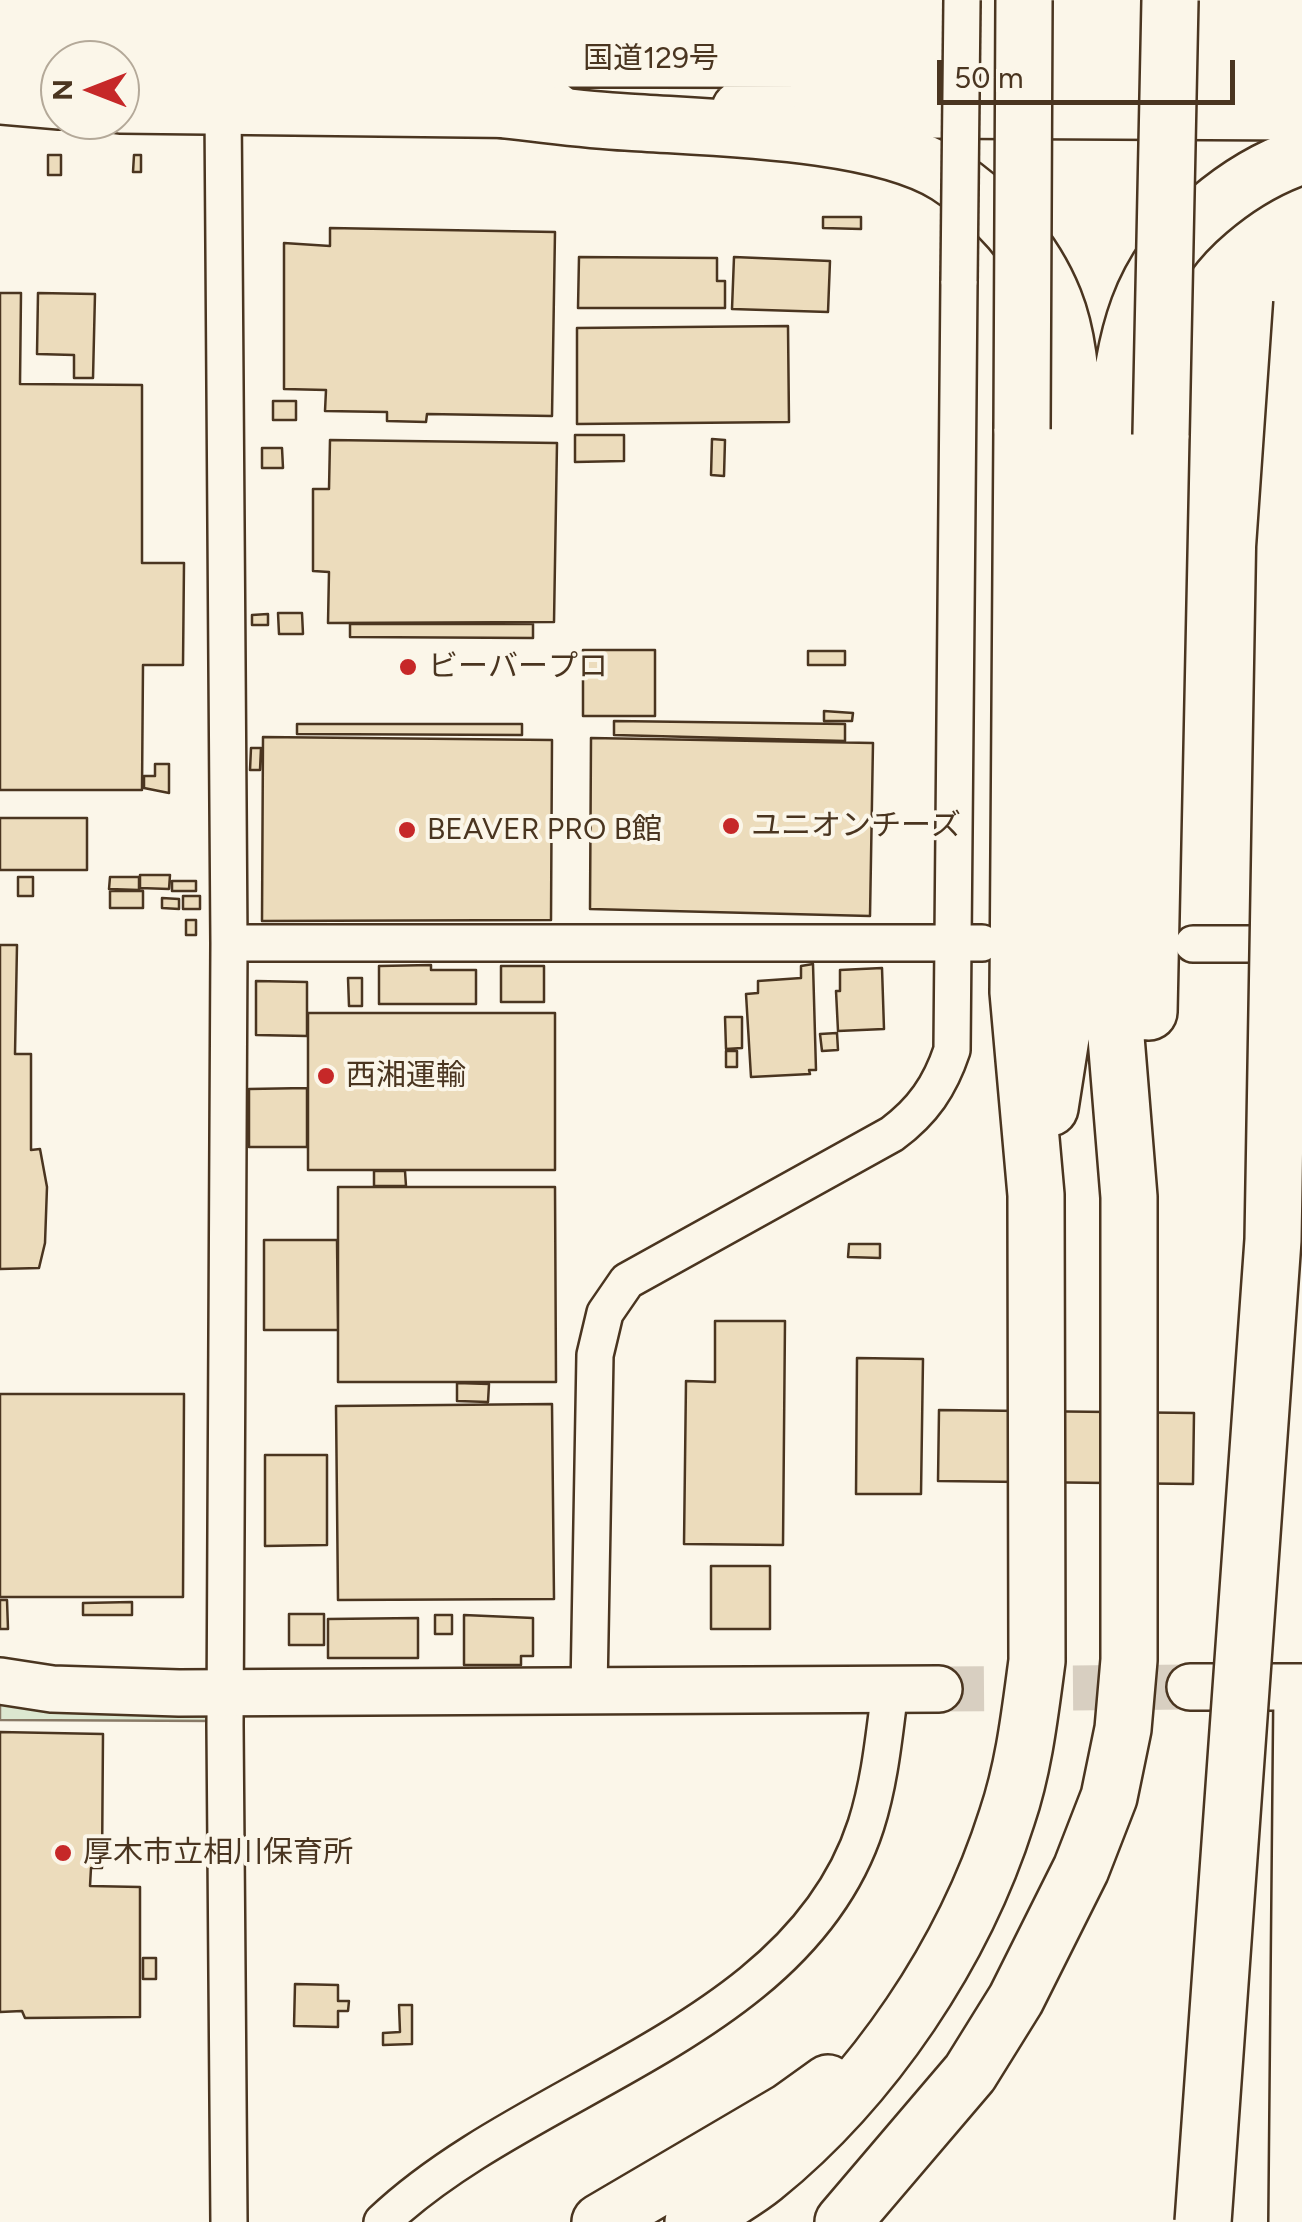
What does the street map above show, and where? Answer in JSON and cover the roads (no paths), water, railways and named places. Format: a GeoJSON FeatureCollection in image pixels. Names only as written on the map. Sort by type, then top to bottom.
{"type":"FeatureCollection","features":[{"type":"Feature","properties":{"kind":"highway"},"geometry":{"type":"LineString","coordinates":[[694,2222],[760,2180],[807,2139],[855,2088],[909,2016],[966,1917],[1007,1818],[1028,1730],[1037,1661],[1036,1195],[1018,992],[1024,0]]}},
{"type":"Feature","properties":{"kind":"highway"},"geometry":{"type":"LineString","coordinates":[[1129,1197],[1150,1000],[1170,0]]}},
{"type":"Feature","properties":{"kind":"highway","name":"国道129号"},"geometry":{"type":"LineString","coordinates":[[0,12],[1302,12]]}},
{"type":"Feature","properties":{"kind":"highway","name":"国道129号"},"geometry":{"type":"LineString","coordinates":[[0,58],[1302,60]]}},
{"type":"Feature","properties":{"kind":"highway"},"geometry":{"type":"LineString","coordinates":[[0,96],[40,100]]}},
{"type":"Feature","properties":{"kind":"highway"},"geometry":{"type":"LineString","coordinates":[[140,105],[1302,112]]}},
{"type":"Feature","properties":{"kind":"highway"},"geometry":{"type":"LineString","coordinates":[[505,110],[746,130],[876,146],[945,174],[999,217],[1028,249],[1055,302],[1069,357],[1074,428],[1068,993],[1036,1195]]}},
{"type":"Feature","properties":{"kind":"highway"},"geometry":{"type":"LineString","coordinates":[[842,2222],[970,2073],[1016,1999],[1081,1869],[1109,1797],[1124,1729],[1130,1660],[1129,1197],[1112,988],[1116,426],[1122,365],[1139,305],[1156,266],[1192,224],[1238,186],[1302,156]]}},
{"type":"Feature","properties":{"kind":"highway"},"geometry":{"type":"LineString","coordinates":[[1203,2222],[1273,1240],[1285,548],[1302,303]]}},
{"type":"Feature","properties":{"kind":"highway"},"geometry":{"type":"LineString","coordinates":[[1297,2222],[1302,1696]]}},
{"type":"Feature","properties":{"kind":"highway"},"geometry":{"type":"LineString","coordinates":[[600,2222],[789,2110],[850,2068],[909,2016]]}},
{"type":"Feature","properties":{"kind":"highway"},"geometry":{"type":"LineString","coordinates":[[806,2222],[920,2134]]}},
{"type":"Feature","properties":{"kind":"street"},"geometry":{"type":"LineString","coordinates":[[588,1690],[594,1355],[605,1312],[627,1281],[912,1120],[942,1078],[952,1050],[968,943],[959,280],[962,0]]}},
{"type":"Feature","properties":{"kind":"street"},"geometry":{"type":"LineString","coordinates":[[223,106],[229,943],[225,1693],[229,2222]]}},
{"type":"Feature","properties":{"kind":"street"},"geometry":{"type":"LineString","coordinates":[[229,943],[968,943]]}},
{"type":"Feature","properties":{"kind":"street"},"geometry":{"type":"LineString","coordinates":[[1194,944],[1302,944]]}},
{"type":"Feature","properties":{"kind":"street"},"geometry":{"type":"LineString","coordinates":[[0,1681],[52,1689],[225,1693],[938,1690]]}},
{"type":"Feature","properties":{"kind":"street"},"geometry":{"type":"LineString","coordinates":[[1190,1687],[1302,1687]]}},
{"type":"Feature","properties":{"kind":"street"},"geometry":{"type":"LineString","coordinates":[[382,2222],[408,2197],[458,2161],[729,2002],[788,1950],[846,1873],[865,1828],[879,1778],[890,1690]]}},
{"type":"Feature","properties":{"kind":"tunnel"},"geometry":{"type":"LineString","coordinates":[[939,1689],[1190,1687]]}},
{"type":"Feature","properties":{"kind":"place","name":"ビーバープロ"},"geometry":{"type":"Point","coordinates":[408,667]}},
{"type":"Feature","properties":{"kind":"place","name":"ユニオンチーズ"},"geometry":{"type":"Point","coordinates":[731,826]}},
{"type":"Feature","properties":{"kind":"place","name":"BEAVER PRO B館"},"geometry":{"type":"Point","coordinates":[407,830]}},
{"type":"Feature","properties":{"kind":"place","name":"西湘運輸"},"geometry":{"type":"Point","coordinates":[326,1076]}},
{"type":"Feature","properties":{"kind":"place","name":"厚木市立相川保育所"},"geometry":{"type":"Point","coordinates":[63,1853]}}]}
